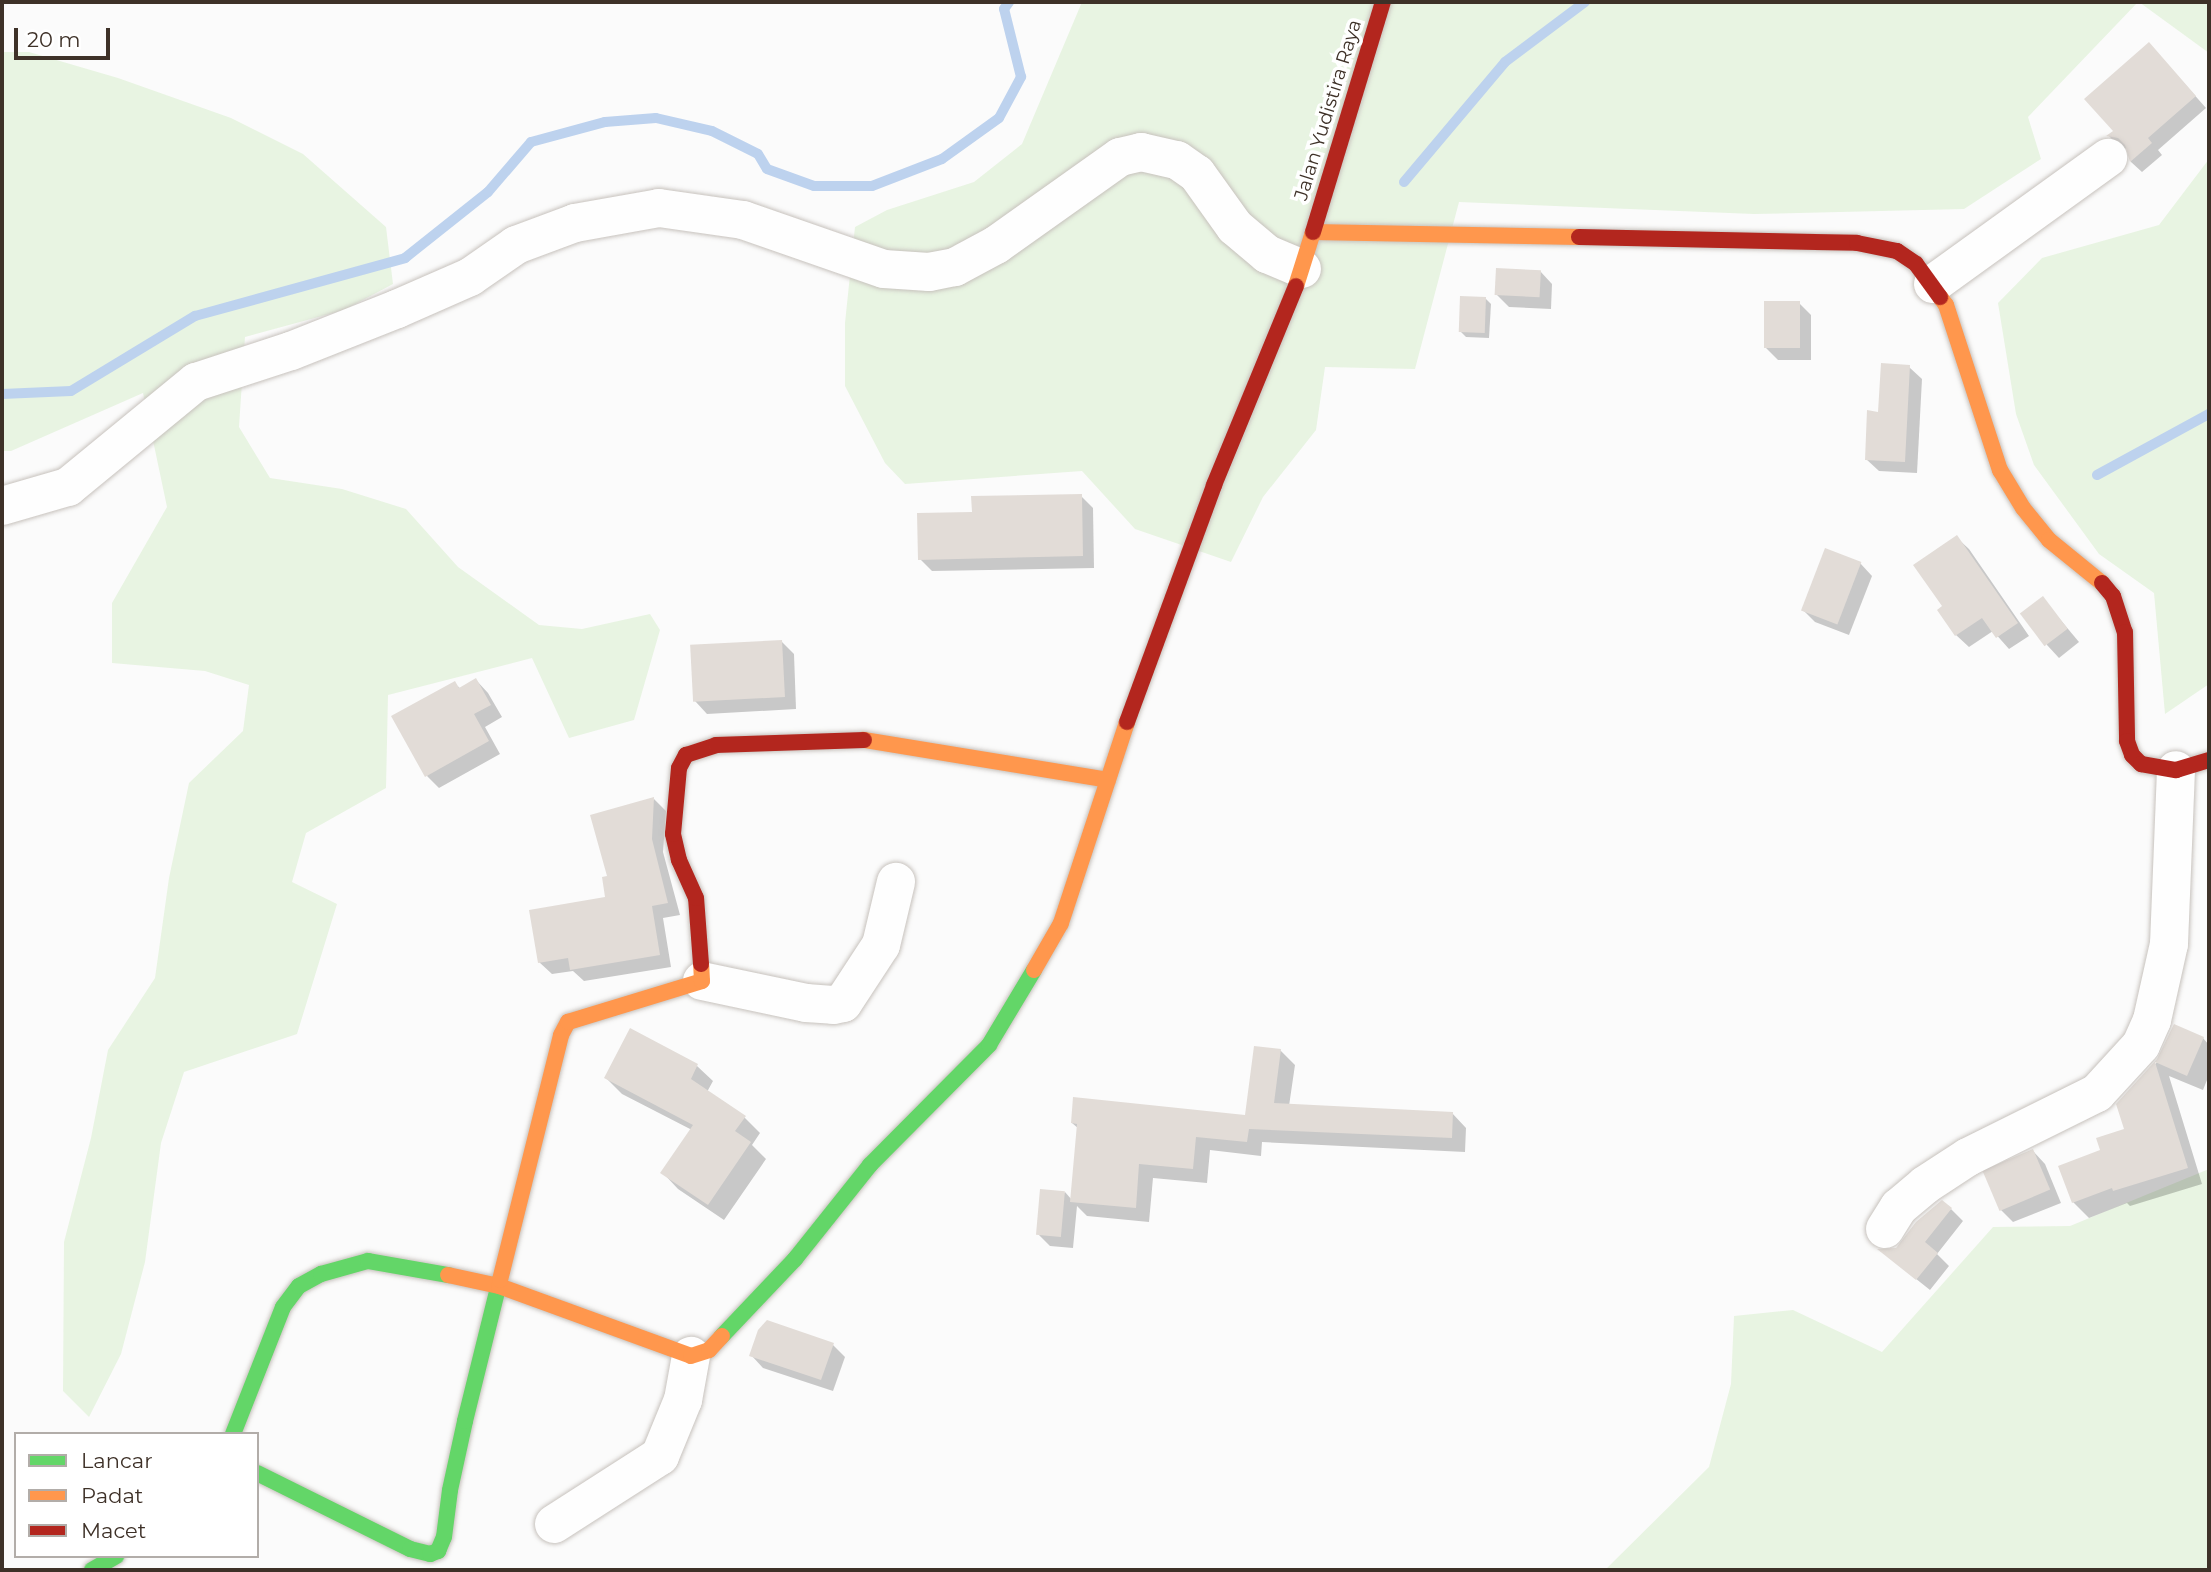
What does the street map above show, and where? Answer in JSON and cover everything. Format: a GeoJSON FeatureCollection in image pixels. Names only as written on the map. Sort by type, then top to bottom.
{"type":"FeatureCollection","features":[{"type":"Feature","properties":{"kind":"street","name":"Jalan Yudistira Raya"},"geometry":{"type":"LineString","coordinates":[[691,1356],[709,1350],[726,1335],[795,1259],[870,1165],[989,1045],[1061,923],[1141,679],[1214,485],[1302,269],[1359,73],[1383,2]]}},
{"type":"Feature","properties":{"kind":"street"},"geometry":{"type":"LineString","coordinates":[[2,506],[68,487],[196,382],[291,351],[397,309],[470,277],[516,245],[575,223],[635,212],[659,208],[743,220],[884,269],[929,272],[955,267],[996,245],[1120,157],[1141,152],[1177,160],[1197,174],[1234,227],[1267,254],[1302,269]]}},
{"type":"Feature","properties":{"kind":"street"},"geometry":{"type":"LineString","coordinates":[[1933,284],[2108,158]]}},
{"type":"Feature","properties":{"kind":"street"},"geometry":{"type":"LineString","coordinates":[[1313,232],[1857,243],[1897,251],[1916,264],[1946,305],[2000,470],[2023,508],[2040,529],[2101,580],[2113,596],[2122,616],[2129,696],[2127,741],[2132,755],[2141,764],[2192,765],[2169,944],[2152,1020],[2141,1045],[2097,1093],[1968,1157],[1899,1207],[1885,1229]]}},
{"type":"Feature","properties":{"kind":"street"},"geometry":{"type":"LineString","coordinates":[[702,981],[696,898],[679,860],[673,834],[679,768],[686,755],[716,745],[872,740],[1108,780]]}},
{"type":"Feature","properties":{"kind":"street"},"geometry":{"type":"LineString","coordinates":[[259,1474],[410,1549],[430,1554],[438,1551],[444,1537],[450,1490],[465,1421],[561,1035],[568,1022],[702,981],[806,1003],[843,1003],[881,945],[896,882]]}},
{"type":"Feature","properties":{"kind":"street"},"geometry":{"type":"LineString","coordinates":[[234,1432],[284,1307],[299,1286],[321,1274],[368,1261],[398,1264],[499,1286],[662,1348],[691,1356],[683,1400],[660,1456],[554,1524]]}},
{"type":"Feature","properties":{"kind":"street"},"geometry":{"type":"LineString","coordinates":[[92,1570],[113,1558]]}},
{"type":"Feature","properties":{"kind":"green space"},"geometry":{"type":"Polygon","coordinates":[[[1082,2],[2138,2],[2028,117],[2041,159],[1964,209],[1754,214],[1459,202],[1415,369],[1325,367],[1316,430],[1263,497],[1231,562],[1135,529],[1082,471],[905,484],[885,463],[845,386],[845,323],[855,227],[887,210],[974,182],[1022,144],[1082,2]]]}},
{"type":"Feature","properties":{"kind":"green space"},"geometry":{"type":"Polygon","coordinates":[[[2139,2],[2209,2],[2209,53],[2139,2]]]}},
{"type":"Feature","properties":{"kind":"green space"},"geometry":{"type":"Polygon","coordinates":[[[2,52],[29,52],[118,78],[231,118],[303,154],[386,227],[393,284],[344,310],[245,337],[239,427],[270,478],[342,489],[406,509],[458,567],[539,625],[582,629],[650,614],[660,630],[634,720],[569,738],[532,658],[388,695],[386,788],[306,833],[292,882],[337,904],[297,1034],[184,1072],[161,1143],[145,1262],[121,1354],[89,1417],[63,1391],[64,1242],[91,1138],[108,1050],[155,978],[169,878],[189,783],[243,731],[249,685],[205,671],[112,663],[112,603],[167,507],[143,393],[11,451],[2,451],[2,52]]]}},
{"type":"Feature","properties":{"kind":"green space"},"geometry":{"type":"Polygon","coordinates":[[[2209,159],[2209,684],[2165,714],[2154,593],[2099,554],[2034,465],[2016,414],[1998,303],[2042,258],[2159,225],[2209,159]]]}},
{"type":"Feature","properties":{"kind":"green space"},"geometry":{"type":"Polygon","coordinates":[[[2209,1169],[2209,1570],[1605,1570],[1709,1467],[1731,1384],[1734,1316],[1793,1310],[1882,1352],[1993,1227],[2070,1226],[2209,1169]]]}},
{"type":"Feature","properties":{"kind":"building"},"geometry":{"type":"Polygon","coordinates":[[[2149,42],[2196,96],[2148,138],[2152,143],[2130,162],[2125,145],[2118,138],[2106,136],[2113,131],[2084,99],[2149,42]]]}},
{"type":"Feature","properties":{"kind":"building"},"geometry":{"type":"Polygon","coordinates":[[[1496,268],[1541,270],[1540,297],[1495,295],[1496,268]]]}},
{"type":"Feature","properties":{"kind":"building"},"geometry":{"type":"Polygon","coordinates":[[[1460,296],[1486,297],[1485,333],[1459,332],[1460,296]]]}},
{"type":"Feature","properties":{"kind":"building"},"geometry":{"type":"Polygon","coordinates":[[[1764,301],[1800,301],[1800,348],[1764,348],[1764,301]]]}},
{"type":"Feature","properties":{"kind":"building"},"geometry":{"type":"Polygon","coordinates":[[[1881,363],[1910,365],[1905,462],[1865,460],[1867,410],[1878,412],[1881,363]]]}},
{"type":"Feature","properties":{"kind":"building"},"geometry":{"type":"Polygon","coordinates":[[[1082,494],[1083,556],[918,560],[917,513],[972,512],[971,496],[1082,494]]]}},
{"type":"Feature","properties":{"kind":"building"},"geometry":{"type":"Polygon","coordinates":[[[1957,535],[2018,623],[1996,638],[1982,618],[1955,636],[1937,610],[1942,606],[1913,565],[1957,535]]]}},
{"type":"Feature","properties":{"kind":"building"},"geometry":{"type":"Polygon","coordinates":[[[1825,548],[1861,562],[1837,625],[1801,611],[1825,548]]]}},
{"type":"Feature","properties":{"kind":"building"},"geometry":{"type":"Polygon","coordinates":[[[2043,596],[2068,629],[2045,646],[2020,613],[2043,596]]]}},
{"type":"Feature","properties":{"kind":"building"},"geometry":{"type":"Polygon","coordinates":[[[782,640],[785,697],[693,702],[690,645],[782,640]]]}},
{"type":"Feature","properties":{"kind":"building"},"geometry":{"type":"Polygon","coordinates":[[[476,678],[491,705],[474,714],[489,741],[425,777],[391,716],[455,681],[459,688],[476,678]]]}},
{"type":"Feature","properties":{"kind":"building"},"geometry":{"type":"Polygon","coordinates":[[[654,797],[652,839],[668,903],[652,906],[660,955],[570,970],[568,958],[538,963],[529,910],[605,897],[602,877],[607,876],[590,815],[654,797]]]}},
{"type":"Feature","properties":{"kind":"building"},"geometry":{"type":"Polygon","coordinates":[[[2174,1024],[2204,1037],[2187,1076],[2155,1062],[2188,1168],[2113,1191],[2112,1188],[2072,1203],[2058,1166],[2100,1150],[2096,1138],[2124,1129],[2116,1104],[2157,1059],[2174,1024]]]}},
{"type":"Feature","properties":{"kind":"building"},"geometry":{"type":"Polygon","coordinates":[[[630,1028],[698,1064],[691,1079],[746,1116],[735,1131],[751,1142],[708,1205],[660,1173],[693,1125],[604,1078],[630,1028]]]}},
{"type":"Feature","properties":{"kind":"building"},"geometry":{"type":"Polygon","coordinates":[[[1254,1046],[1281,1049],[1274,1103],[1453,1112],[1452,1138],[1249,1129],[1247,1142],[1196,1137],[1193,1169],[1139,1164],[1136,1208],[1070,1202],[1077,1124],[1071,1123],[1073,1097],[1245,1115],[1254,1046]]]}},
{"type":"Feature","properties":{"kind":"building"},"geometry":{"type":"Polygon","coordinates":[[[2033,1149],[2050,1190],[2000,1211],[1982,1170],[2033,1149]]]}},
{"type":"Feature","properties":{"kind":"building"},"geometry":{"type":"Polygon","coordinates":[[[1040,1189],[1065,1191],[1061,1237],[1036,1235],[1040,1189]]]}},
{"type":"Feature","properties":{"kind":"building"},"geometry":{"type":"Polygon","coordinates":[[[1942,1200],[1952,1208],[1925,1242],[1938,1253],[1916,1280],[1877,1249],[1896,1248],[1916,1222],[1942,1200]]]}},
{"type":"Feature","properties":{"kind":"building"},"geometry":{"type":"Polygon","coordinates":[[[767,1320],[834,1343],[821,1380],[749,1356],[758,1330],[767,1320]]]}},
{"type":"Feature","properties":{"kind":"waterway"},"geometry":{"type":"LineString","coordinates":[[2,394],[71,391],[195,316],[405,258],[488,192],[531,142],[605,122],[656,118],[712,131],[758,154],[767,169],[814,186],[872,186],[942,159],[999,118],[1021,77],[1004,9],[1009,2]]}},
{"type":"Feature","properties":{"kind":"waterway"},"geometry":{"type":"LineString","coordinates":[[1404,182],[1505,62],[1585,2]]}},
{"type":"Feature","properties":{"kind":"waterway"},"geometry":{"type":"LineString","coordinates":[[2097,475],[2209,414]]}},
{"type":"Feature","properties":{"kind":"traffic: fast"},"geometry":{"type":"LineString","coordinates":[[722,1336],[795,1259],[870,1165],[989,1045],[1034,970]]}},
{"type":"Feature","properties":{"kind":"traffic: fast"},"geometry":{"type":"LineString","coordinates":[[234,1432],[283,1307],[299,1286],[321,1274],[368,1261],[448,1275]]}},
{"type":"Feature","properties":{"kind":"traffic: fast"},"geometry":{"type":"LineString","coordinates":[[259,1474],[410,1549],[430,1554],[438,1551],[444,1537],[450,1490],[465,1421],[500,1280]]}},
{"type":"Feature","properties":{"kind":"traffic: fast"},"geometry":{"type":"LineString","coordinates":[[92,1570],[113,1558]]}},
{"type":"Feature","properties":{"kind":"traffic: slow"},"geometry":{"type":"LineString","coordinates":[[1296,286],[1313,232],[1579,237]]}},
{"type":"Feature","properties":{"kind":"traffic: slow"},"geometry":{"type":"LineString","coordinates":[[1940,297],[1946,305],[2000,470],[2023,508],[2049,540],[2102,583]]}},
{"type":"Feature","properties":{"kind":"traffic: slow"},"geometry":{"type":"LineString","coordinates":[[1034,970],[1061,923],[1127,722]]}},
{"type":"Feature","properties":{"kind":"traffic: slow"},"geometry":{"type":"LineString","coordinates":[[864,740],[1108,780]]}},
{"type":"Feature","properties":{"kind":"traffic: slow"},"geometry":{"type":"LineString","coordinates":[[500,1280],[561,1035],[568,1022],[702,981],[701,964]]}},
{"type":"Feature","properties":{"kind":"traffic: slow"},"geometry":{"type":"LineString","coordinates":[[448,1275],[499,1286],[691,1356],[709,1350],[722,1336]]}},
{"type":"Feature","properties":{"kind":"traffic: jam"},"geometry":{"type":"LineString","coordinates":[[1313,232],[1383,2]]}},
{"type":"Feature","properties":{"kind":"traffic: jam"},"geometry":{"type":"LineString","coordinates":[[1579,237],[1857,243],[1897,251],[1916,264],[1940,297]]}},
{"type":"Feature","properties":{"kind":"traffic: jam"},"geometry":{"type":"LineString","coordinates":[[1127,722],[1214,485],[1296,286]]}},
{"type":"Feature","properties":{"kind":"traffic: jam"},"geometry":{"type":"LineString","coordinates":[[2102,583],[2113,596],[2125,632],[2127,741],[2132,755],[2141,764],[2176,770],[2209,760]]}},
{"type":"Feature","properties":{"kind":"traffic: jam"},"geometry":{"type":"LineString","coordinates":[[701,964],[696,898],[679,860],[673,834],[679,768],[686,755],[716,745],[864,740]]}}]}
